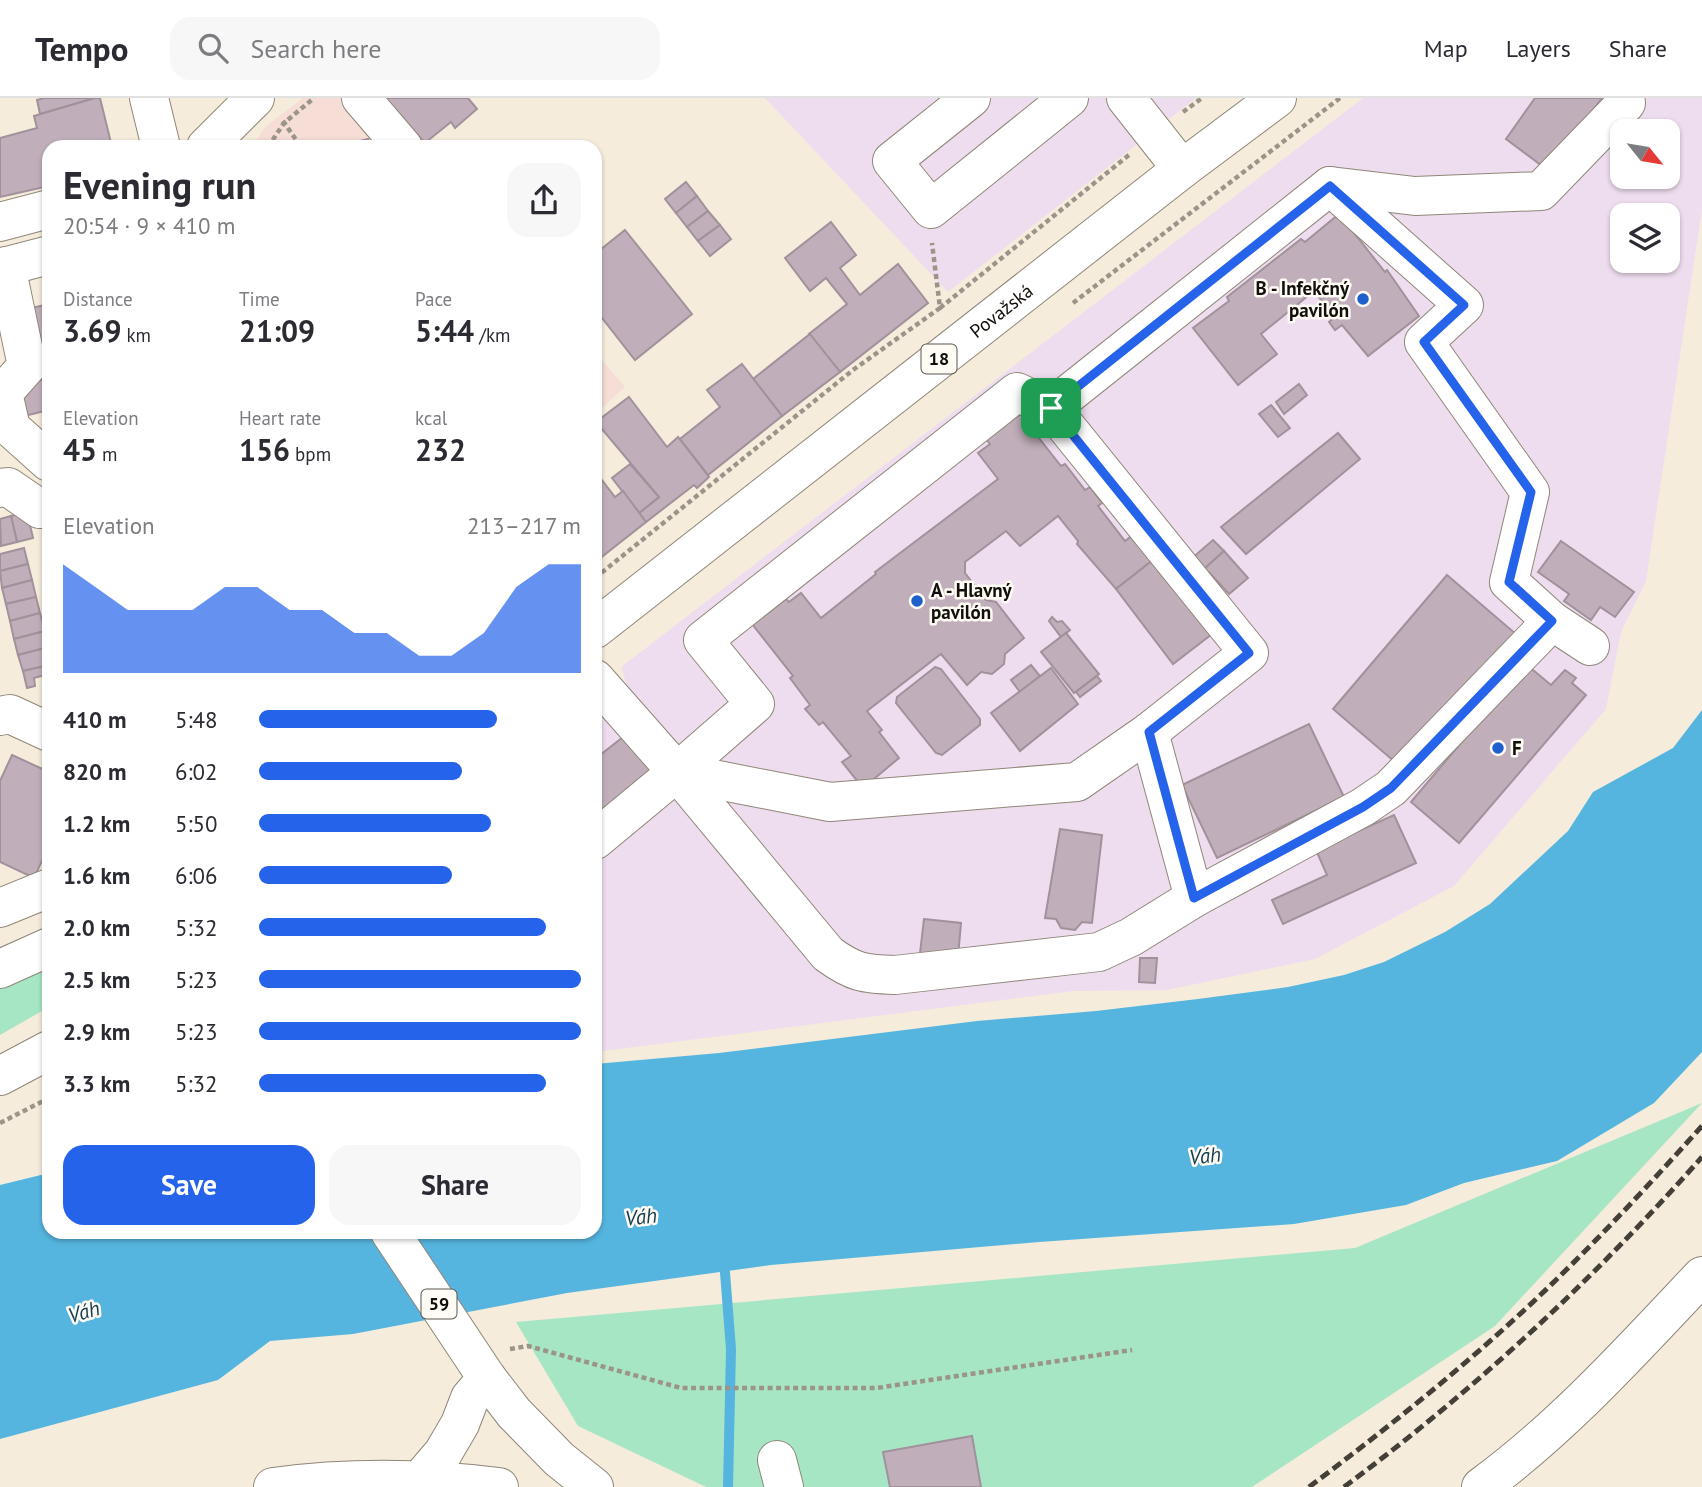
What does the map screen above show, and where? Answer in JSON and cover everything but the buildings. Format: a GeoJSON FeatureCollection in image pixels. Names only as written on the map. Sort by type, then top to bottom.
{"type":"FeatureCollection","features":[{"type":"Feature","properties":{"kind":"main road"},"geometry":{"type":"LineString","coordinates":[[149,98],[159,140]]}},
{"type":"Feature","properties":{"kind":"main road"},"geometry":{"type":"LineString","coordinates":[[361,98],[397,140]]}},
{"type":"Feature","properties":{"kind":"main road"},"geometry":{"type":"LineString","coordinates":[[971,98],[892,161],[931,209],[1069,98]]}},
{"type":"Feature","properties":{"kind":"main road"},"geometry":{"type":"LineString","coordinates":[[1126,98],[1182,169]]}},
{"type":"Feature","properties":{"kind":"main road","name":"Považská"},"geometry":{"type":"LineString","coordinates":[[602,618],[1277,98]]}},
{"type":"Feature","properties":{"kind":"main road"},"geometry":{"type":"LineString","coordinates":[[1051,408],[1330,186],[1415,196],[1541,191],[1626,103]]}},
{"type":"Feature","properties":{"kind":"main road"},"geometry":{"type":"LineString","coordinates":[[217,140],[267,107]]}},
{"type":"Feature","properties":{"kind":"main road"},"geometry":{"type":"LineString","coordinates":[[1330,186],[1464,305],[1424,342],[1531,492],[1509,582],[1552,621],[1590,646]]}},
{"type":"Feature","properties":{"kind":"main road"},"geometry":{"type":"LineString","coordinates":[[0,222],[42,211]]}},
{"type":"Feature","properties":{"kind":"main road"},"geometry":{"type":"LineString","coordinates":[[42,257],[3,267],[27,366],[3,393],[6,430],[42,457]]}},
{"type":"Feature","properties":{"kind":"main road"},"geometry":{"type":"LineString","coordinates":[[602,834],[755,704],[703,640],[1017,392],[1051,408],[1249,653],[1149,732],[1077,782],[830,802],[677,772]]}},
{"type":"Feature","properties":{"kind":"main road"},"geometry":{"type":"LineString","coordinates":[[0,488],[8,487],[42,509]]}},
{"type":"Feature","properties":{"kind":"main road"},"geometry":{"type":"LineString","coordinates":[[602,687],[677,772],[828,954],[849,969],[869,974],[895,975],[1099,952],[1131,937],[1194,898],[1363,807],[1391,788],[1552,621]]}},
{"type":"Feature","properties":{"kind":"main road"},"geometry":{"type":"LineString","coordinates":[[0,716],[10,714],[42,729]]}},
{"type":"Feature","properties":{"kind":"main road"},"geometry":{"type":"LineString","coordinates":[[1149,732],[1194,898]]}},
{"type":"Feature","properties":{"kind":"main road"},"geometry":{"type":"LineString","coordinates":[[0,908],[42,891]]}},
{"type":"Feature","properties":{"kind":"main road"},"geometry":{"type":"LineString","coordinates":[[0,969],[42,950]]}},
{"type":"Feature","properties":{"kind":"main road"},"geometry":{"type":"LineString","coordinates":[[0,1076],[42,1054]]}},
{"type":"Feature","properties":{"kind":"main road","name":"59"},"geometry":{"type":"LineString","coordinates":[[395,1239],[479,1366],[514,1413],[559,1460],[594,1487]]}},
{"type":"Feature","properties":{"kind":"main road"},"geometry":{"type":"LineString","coordinates":[[1481,1487],[1519,1460],[1623,1359],[1702,1276]]}},
{"type":"Feature","properties":{"kind":"main road"},"geometry":{"type":"LineString","coordinates":[[419,1481],[443,1452],[460,1424],[479,1366]]}},
{"type":"Feature","properties":{"kind":"main road"},"geometry":{"type":"LineString","coordinates":[[273,1487],[347,1481],[419,1481],[499,1487]]}},
{"type":"Feature","properties":{"kind":"path"},"geometry":{"type":"LineString","coordinates":[[273,140],[284,123],[314,98]]}},
{"type":"Feature","properties":{"kind":"path"},"geometry":{"type":"LineString","coordinates":[[602,572],[853,370],[940,308],[1202,98]]}},
{"type":"Feature","properties":{"kind":"path"},"geometry":{"type":"LineString","coordinates":[[267,107],[284,123],[295,140]]}},
{"type":"Feature","properties":{"kind":"path"},"geometry":{"type":"LineString","coordinates":[[931,209],[930,228],[940,308]]}},
{"type":"Feature","properties":{"kind":"path"},"geometry":{"type":"LineString","coordinates":[[0,1123],[42,1102]]}},
{"type":"Feature","properties":{"kind":"path"},"geometry":{"type":"LineString","coordinates":[[479,1366],[528,1346],[681,1388],[864,1388],[1132,1350]]}},
{"type":"Feature","properties":{"kind":"shaded area"},"geometry":{"type":"Polygon","coordinates":[[[303,98],[384,98],[422,140],[257,140],[265,127],[303,98]]]}},
{"type":"Feature","properties":{"kind":"shaded area"},"geometry":{"type":"Polygon","coordinates":[[[765,98],[1196,98],[948,292],[765,98]]]}},
{"type":"Feature","properties":{"kind":"shaded area"},"geometry":{"type":"Polygon","coordinates":[[[1363,98],[1702,98],[1702,209],[1646,581],[1621,632],[1606,709],[1454,886],[1315,959],[1167,990],[1073,991],[602,1051],[602,702],[626,683],[621,667],[1363,98]]]}},
{"type":"Feature","properties":{"kind":"shaded area"},"geometry":{"type":"Polygon","coordinates":[[[602,360],[625,387],[602,408],[602,360]]]}},
{"type":"Feature","properties":{"kind":"green space"},"geometry":{"type":"Polygon","coordinates":[[[42,971],[42,1011],[0,1035],[0,989],[42,971]]]}},
{"type":"Feature","properties":{"kind":"green space"},"geometry":{"type":"Polygon","coordinates":[[[1702,1103],[1495,1326],[1252,1487],[706,1487],[578,1426],[516,1322],[1355,1248],[1702,1103]]]}},
{"type":"Feature","properties":{"kind":"water","name":"Váh"},"geometry":{"type":"Polygon","coordinates":[[[1702,710],[1702,1052],[1654,1103],[1557,1161],[1464,1183],[1406,1205],[1294,1224],[771,1265],[567,1293],[353,1334],[270,1341],[218,1380],[0,1439],[0,1185],[42,1175],[42,1239],[602,1239],[602,1063],[719,1053],[977,1021],[1198,999],[1288,987],[1344,975],[1384,962],[1445,932],[1490,904],[1568,831],[1593,792],[1673,748],[1702,710]]]}},
{"type":"Feature","properties":{"kind":"waterway"},"geometry":{"type":"LineString","coordinates":[[724,1260],[731,1349],[728,1487]]}},
{"type":"Feature","properties":{"kind":"railway"},"geometry":{"type":"LineString","coordinates":[[1309,1487],[1407,1411],[1502,1330],[1598,1238],[1702,1126]]}},
{"type":"Feature","properties":{"kind":"railway"},"geometry":{"type":"LineString","coordinates":[[1344,1487],[1440,1412],[1532,1331],[1619,1246],[1702,1157]]}},
{"type":"Feature","properties":{"kind":"place","name":"B - Infekčný pavilón"},"geometry":{"type":"Point","coordinates":[1363,299]}},
{"type":"Feature","properties":{"kind":"place","name":"A - Hlavný pavilón"},"geometry":{"type":"Point","coordinates":[917,601]}},
{"type":"Feature","properties":{"kind":"place","name":"F"},"geometry":{"type":"Point","coordinates":[1498,748]}},
{"type":"Feature","properties":{"kind":"route"},"geometry":{"type":"LineString","coordinates":[[1330,186],[1464,305],[1424,342],[1531,492],[1509,582],[1552,621],[1391,788],[1363,807],[1194,898],[1149,732],[1249,653],[1051,408],[1330,186]]}}]}
